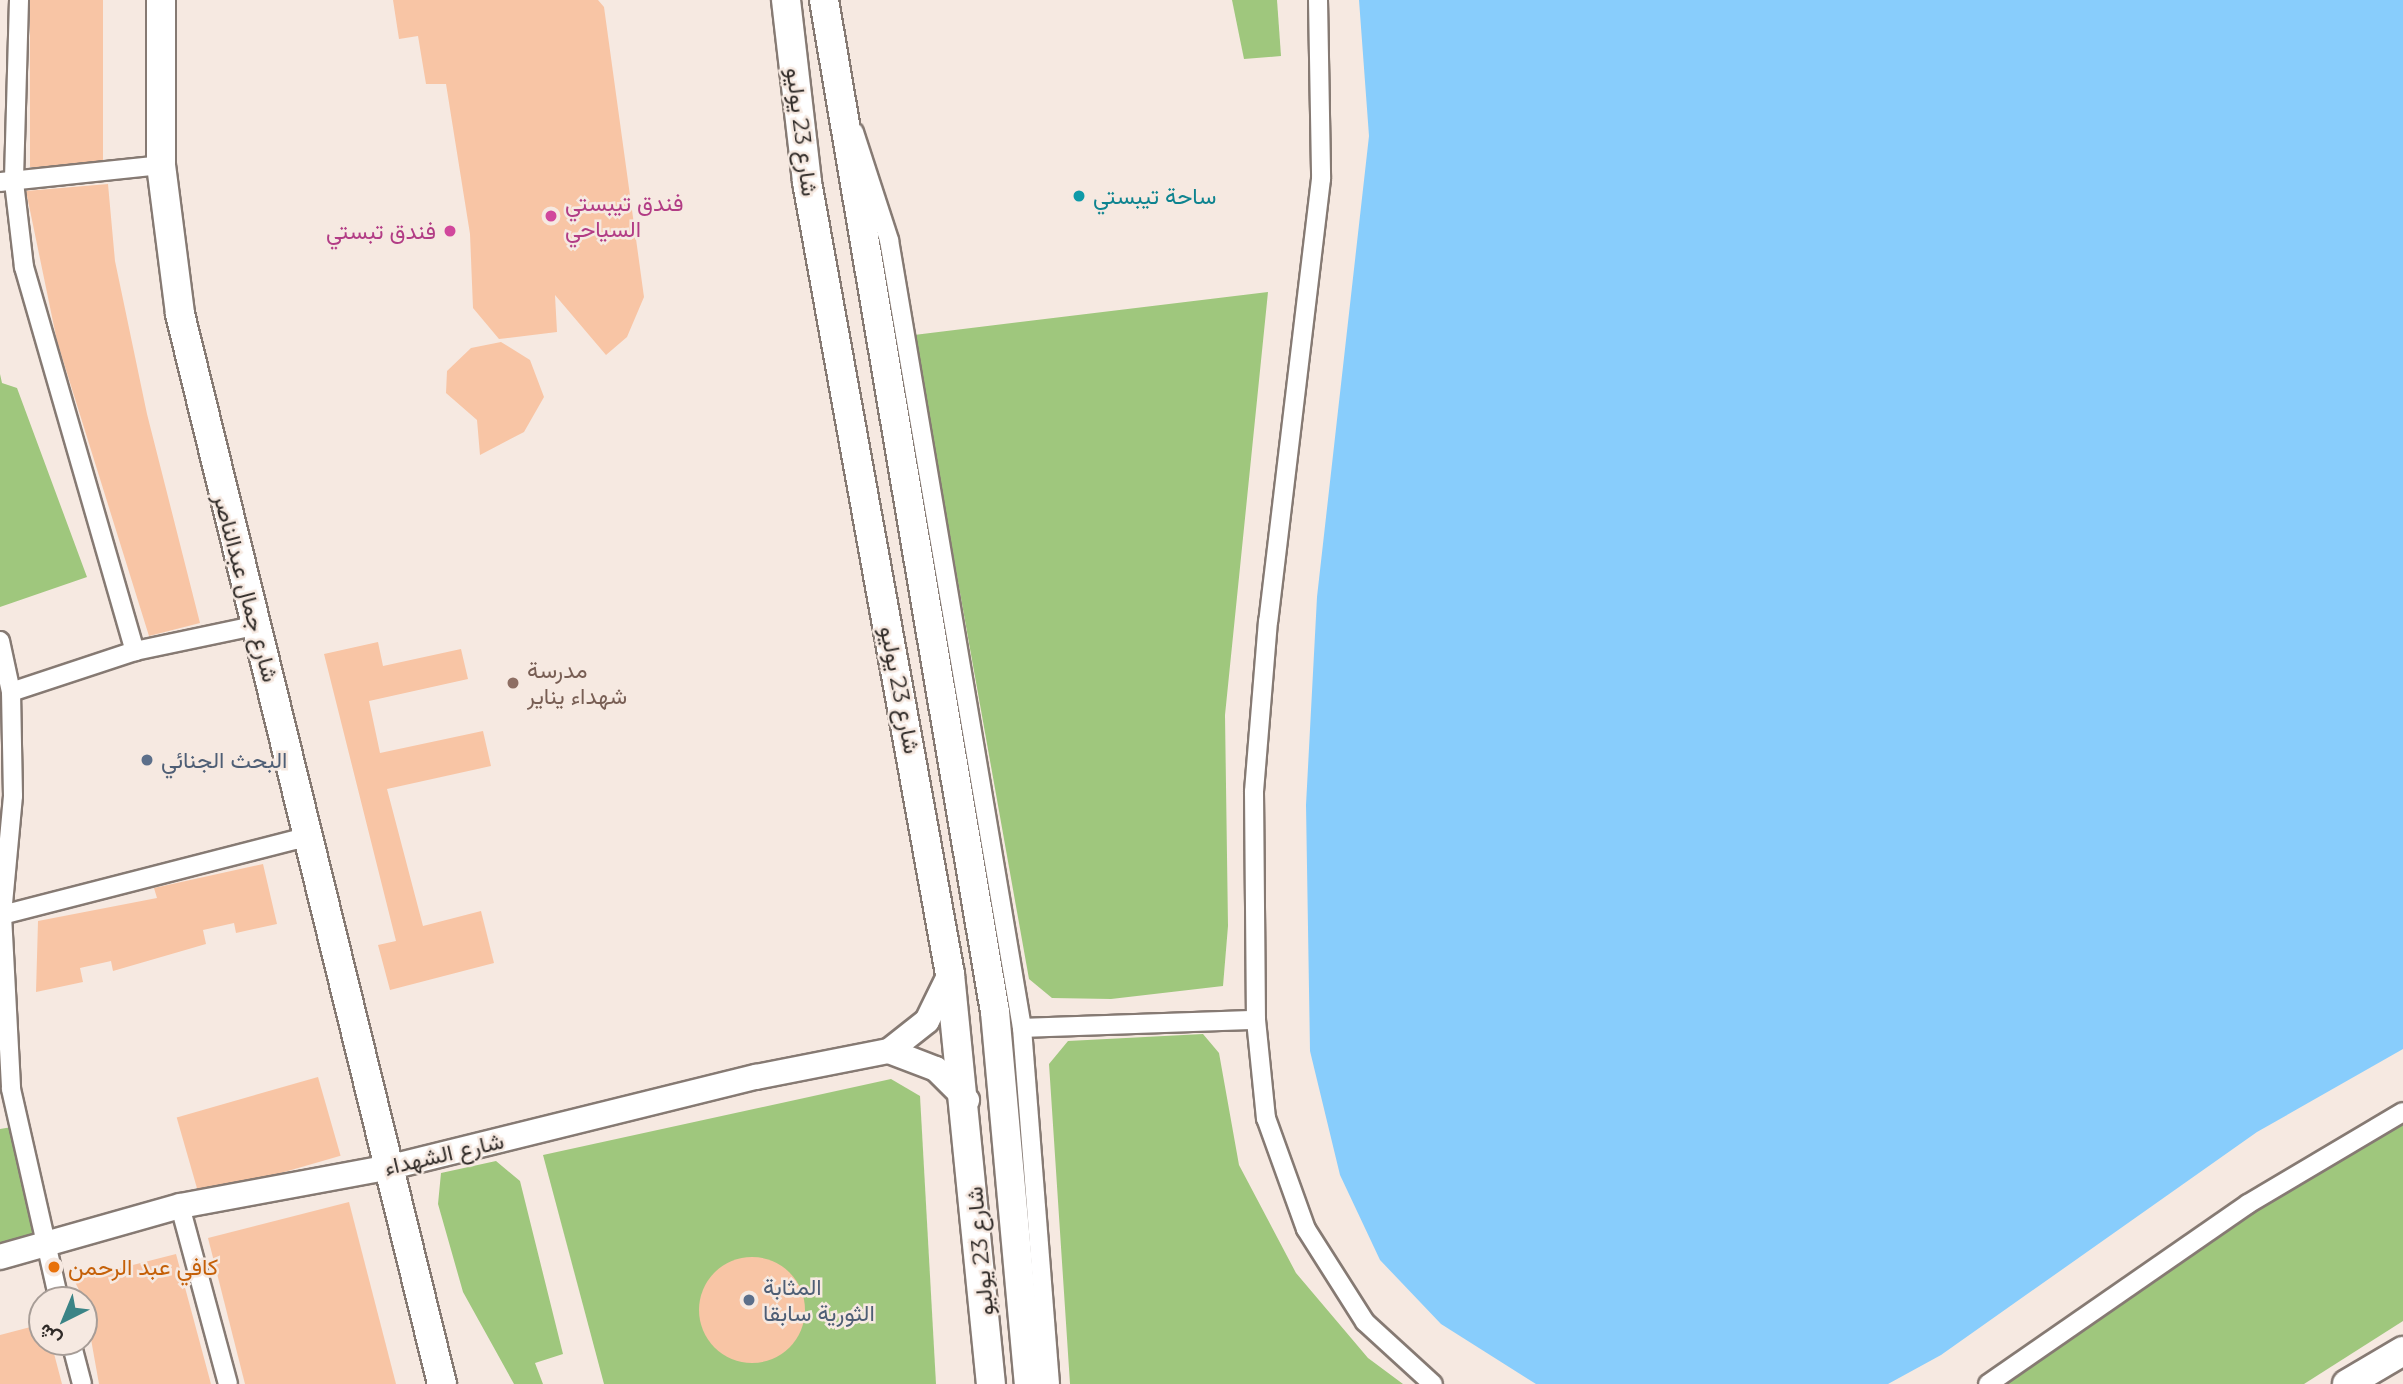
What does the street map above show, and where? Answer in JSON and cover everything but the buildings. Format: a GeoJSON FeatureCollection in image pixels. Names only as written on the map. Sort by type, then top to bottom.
{"type":"FeatureCollection","features":[{"type":"Feature","properties":{"kind":"main road","name":"شارع جمال عبدالناصر"},"geometry":{"type":"LineString","coordinates":[[161,0],[161,165],[180,314],[254,626],[309,836],[442,1384]]}},
{"type":"Feature","properties":{"kind":"main road","name":"شارع 23 يوليو"},"geometry":{"type":"LineString","coordinates":[[786,0],[807,183],[950,974],[967,1100],[991,1384]]}},
{"type":"Feature","properties":{"kind":"main road","name":"شارع 23 يوليو"},"geometry":{"type":"LineString","coordinates":[[824,0],[836,97],[995,1012],[1029,1384]]}},
{"type":"Feature","properties":{"kind":"main road"},"geometry":{"type":"LineString","coordinates":[[2347,1384],[2403,1351]]}},
{"type":"Feature","properties":{"kind":"street"},"geometry":{"type":"LineString","coordinates":[[19,0],[7,29],[7,182],[45,354],[135,651]]}},
{"type":"Feature","properties":{"kind":"street"},"geometry":{"type":"LineString","coordinates":[[1318,0],[1318,205],[1268,621],[1254,792],[1256,1020],[1266,1118],[1306,1229],[1365,1322],[1433,1384]]}},
{"type":"Feature","properties":{"kind":"street"},"geometry":{"type":"LineString","coordinates":[[836,97],[864,153],[889,240],[989,814],[1022,1028],[1050,1384]]}},
{"type":"Feature","properties":{"kind":"street"},"geometry":{"type":"LineString","coordinates":[[7,182],[161,165]]}},
{"type":"Feature","properties":{"kind":"street"},"geometry":{"type":"LineString","coordinates":[[11,692],[135,651],[254,626]]}},
{"type":"Feature","properties":{"kind":"street"},"geometry":{"type":"LineString","coordinates":[[0,642],[11,692],[13,796],[2,915],[5,1090],[56,1286]]}},
{"type":"Feature","properties":{"kind":"street"},"geometry":{"type":"LineString","coordinates":[[961,819],[989,814]]}},
{"type":"Feature","properties":{"kind":"street"},"geometry":{"type":"LineString","coordinates":[[2,915],[309,836]]}},
{"type":"Feature","properties":{"kind":"street","name":"شارع الشهداء"},"geometry":{"type":"LineString","coordinates":[[0,1257],[43,1241],[180,1206],[391,1167],[756,1077],[889,1051],[926,1021],[950,974]]}},
{"type":"Feature","properties":{"kind":"street"},"geometry":{"type":"LineString","coordinates":[[1022,1028],[1256,1020]]}},
{"type":"Feature","properties":{"kind":"street"},"geometry":{"type":"LineString","coordinates":[[889,1051],[936,1069],[967,1100]]}},
{"type":"Feature","properties":{"kind":"street"},"geometry":{"type":"LineString","coordinates":[[1988,1384],[2248,1204],[2403,1112]]}},
{"type":"Feature","properties":{"kind":"street"},"geometry":{"type":"LineString","coordinates":[[180,1206],[228,1384]]}},
{"type":"Feature","properties":{"kind":"street"},"geometry":{"type":"LineString","coordinates":[[75,1356],[82,1384]]}},
{"type":"Feature","properties":{"kind":"green space"},"geometry":{"type":"Polygon","coordinates":[[[1232,0],[1277,0],[1281,56],[1244,59],[1232,0]]]}},
{"type":"Feature","properties":{"kind":"green space"},"geometry":{"type":"Polygon","coordinates":[[[1268,292],[1225,715],[1228,926],[1223,986],[1111,999],[1052,998],[1029,979],[914,335],[1268,292]]]}},
{"type":"Feature","properties":{"kind":"green space"},"geometry":{"type":"Polygon","coordinates":[[[0,374],[2,383],[17,388],[87,577],[0,607],[0,374]]]}},
{"type":"Feature","properties":{"kind":"green space"},"geometry":{"type":"Polygon","coordinates":[[[1203,1034],[1219,1053],[1239,1165],[1296,1273],[1368,1358],[1403,1384],[1070,1384],[1049,1064],[1068,1041],[1203,1034]]]}},
{"type":"Feature","properties":{"kind":"green space"},"geometry":{"type":"Polygon","coordinates":[[[891,1079],[920,1096],[936,1384],[604,1384],[543,1155],[891,1079]]]}},
{"type":"Feature","properties":{"kind":"green space"},"geometry":{"type":"Polygon","coordinates":[[[2403,1125],[2403,1321],[2304,1384],[1996,1384],[2289,1189],[2403,1125]]]}},
{"type":"Feature","properties":{"kind":"green space"},"geometry":{"type":"Polygon","coordinates":[[[18,1126],[38,1248],[0,1255],[0,1129],[18,1126]]]}},
{"type":"Feature","properties":{"kind":"green space"},"geometry":{"type":"Polygon","coordinates":[[[496,1161],[520,1181],[563,1354],[535,1363],[543,1384],[514,1384],[463,1292],[438,1204],[441,1173],[496,1161]]]}},
{"type":"Feature","properties":{"kind":"water"},"geometry":{"type":"Polygon","coordinates":[[[1359,0],[2403,0],[2403,1049],[2257,1132],[1941,1355],[1888,1384],[1536,1384],[1441,1324],[1380,1260],[1340,1175],[1310,1051],[1306,805],[1317,597],[1369,136],[1359,0]]]}},
{"type":"Feature","properties":{"kind":"place","name":"ساحة تيبستي"},"geometry":{"type":"Point","coordinates":[1079,196]}},
{"type":"Feature","properties":{"kind":"place","name":"فندق تيبستي السياحي"},"geometry":{"type":"Point","coordinates":[551,216]}},
{"type":"Feature","properties":{"kind":"place","name":"فندق تبستي"},"geometry":{"type":"Point","coordinates":[450,231]}},
{"type":"Feature","properties":{"kind":"place","name":"مدرسة شهداء يناير"},"geometry":{"type":"Point","coordinates":[513,683]}},
{"type":"Feature","properties":{"kind":"place","name":"البحث الجنائي"},"geometry":{"type":"Point","coordinates":[147,760]}},
{"type":"Feature","properties":{"kind":"place","name":"كافي عبد الرحمن"},"geometry":{"type":"Point","coordinates":[54,1267]}},
{"type":"Feature","properties":{"kind":"place","name":"المثابة الثورية سابقا"},"geometry":{"type":"Point","coordinates":[749,1300]}}]}
